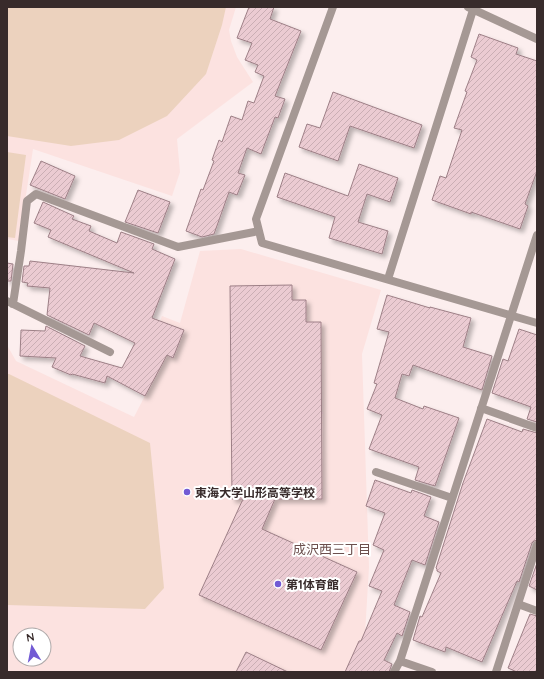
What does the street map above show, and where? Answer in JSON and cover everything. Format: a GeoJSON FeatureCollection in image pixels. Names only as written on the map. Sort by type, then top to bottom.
{"type":"FeatureCollection","features":[{"type":"Feature","properties":{"kind":"lane"},"geometry":{"type":"LineString","coordinates":[[333,7],[256,220],[262,243],[537,323]]}},
{"type":"Feature","properties":{"kind":"lane"},"geometry":{"type":"LineString","coordinates":[[388,279],[471,8],[537,39]]}},
{"type":"Feature","properties":{"kind":"lane"},"geometry":{"type":"LineString","coordinates":[[110,352],[10,303],[21,251],[27,201],[36,194],[178,247],[259,231]]}},
{"type":"Feature","properties":{"kind":"lane"},"geometry":{"type":"LineString","coordinates":[[394,672],[400,661],[537,235]]}},
{"type":"Feature","properties":{"kind":"lane"},"geometry":{"type":"LineString","coordinates":[[481,408],[537,428]]}},
{"type":"Feature","properties":{"kind":"lane"},"geometry":{"type":"LineString","coordinates":[[376,472],[452,498]]}},
{"type":"Feature","properties":{"kind":"lane"},"geometry":{"type":"LineString","coordinates":[[496,672],[537,545]]}},
{"type":"Feature","properties":{"kind":"lane"},"geometry":{"type":"LineString","coordinates":[[518,604],[537,611]]}},
{"type":"Feature","properties":{"kind":"lane"},"geometry":{"type":"LineString","coordinates":[[400,661],[432,672]]}},
{"type":"Feature","properties":{"kind":"shaded area"},"geometry":{"type":"Polygon","coordinates":[[[7,7],[236,7],[229,30],[231,41],[237,57],[253,82],[177,139],[180,172],[172,196],[33,149],[19,241],[7,239],[7,7]]]}},
{"type":"Feature","properties":{"kind":"shaded area"},"geometry":{"type":"Polygon","coordinates":[[[7,7],[226,7],[222,25],[206,74],[167,116],[119,140],[71,146],[7,136],[7,7]]]}},
{"type":"Feature","properties":{"kind":"shaded area"},"geometry":{"type":"Polygon","coordinates":[[[7,152],[26,155],[15,238],[7,237],[7,152]]]}},
{"type":"Feature","properties":{"kind":"shaded area","name":"東海大学山形高等学校"},"geometry":{"type":"Polygon","coordinates":[[[241,249],[381,290],[362,354],[369,567],[365,634],[347,672],[7,672],[7,345],[16,361],[134,417],[165,357],[149,349],[162,316],[180,323],[200,251],[241,249]]]}},
{"type":"Feature","properties":{"kind":"shaded area"},"geometry":{"type":"Polygon","coordinates":[[[7,374],[150,443],[164,588],[145,609],[7,605],[7,374]]]}},
{"type":"Feature","properties":{"kind":"building"},"geometry":{"type":"Polygon","coordinates":[[[249,7],[274,7],[270,19],[301,31],[275,96],[285,99],[278,118],[275,117],[261,154],[247,148],[238,173],[245,175],[237,195],[229,192],[214,234],[202,237],[186,231],[201,189],[203,190],[214,161],[212,160],[219,140],[222,142],[231,116],[242,120],[248,101],[254,103],[264,76],[255,72],[258,65],[245,60],[252,43],[237,38],[249,7]]]}},
{"type":"Feature","properties":{"kind":"building"},"geometry":{"type":"Polygon","coordinates":[[[479,34],[518,48],[516,54],[537,61],[537,171],[525,204],[528,206],[520,229],[432,200],[440,176],[446,178],[462,130],[454,128],[467,92],[465,91],[477,60],[471,57],[479,34]]]}},
{"type":"Feature","properties":{"kind":"building"},"geometry":{"type":"Polygon","coordinates":[[[333,92],[422,125],[414,148],[350,126],[338,161],[299,147],[307,124],[320,128],[333,92]]]}},
{"type":"Feature","properties":{"kind":"building"},"geometry":{"type":"Polygon","coordinates":[[[41,161],[75,176],[65,199],[30,185],[41,161]]]}},
{"type":"Feature","properties":{"kind":"building"},"geometry":{"type":"Polygon","coordinates":[[[359,164],[398,178],[390,202],[367,194],[358,222],[388,231],[382,254],[329,238],[335,217],[277,197],[285,173],[348,196],[359,164]]]}},
{"type":"Feature","properties":{"kind":"building"},"geometry":{"type":"Polygon","coordinates":[[[138,190],[170,202],[158,233],[125,222],[138,190]]]}},
{"type":"Feature","properties":{"kind":"building"},"geometry":{"type":"Polygon","coordinates":[[[43,202],[74,216],[72,219],[91,226],[89,231],[117,243],[121,232],[154,244],[152,249],[175,259],[152,318],[184,330],[173,358],[167,355],[145,396],[107,376],[105,383],[72,374],[71,375],[52,367],[56,358],[20,356],[21,330],[45,331],[46,326],[85,346],[80,356],[122,368],[135,343],[94,323],[89,335],[47,315],[50,288],[27,286],[28,283],[22,282],[24,266],[29,266],[30,261],[134,273],[48,237],[51,230],[34,223],[43,202]]]}},
{"type":"Feature","properties":{"kind":"building"},"geometry":{"type":"Polygon","coordinates":[[[7,263],[13,264],[11,281],[7,281],[7,263]]]}},
{"type":"Feature","properties":{"kind":"building"},"geometry":{"type":"Polygon","coordinates":[[[292,285],[292,300],[306,300],[306,322],[321,322],[322,499],[275,499],[262,529],[357,572],[321,650],[199,595],[243,499],[232,499],[230,286],[292,285]]]}},
{"type":"Feature","properties":{"kind":"building"},"geometry":{"type":"Polygon","coordinates":[[[387,295],[471,318],[463,347],[492,356],[482,390],[413,365],[409,376],[402,374],[395,398],[423,409],[424,406],[459,418],[435,486],[415,480],[419,467],[369,449],[382,415],[367,409],[377,384],[374,383],[389,332],[377,329],[387,295]]]}},
{"type":"Feature","properties":{"kind":"building"},"geometry":{"type":"Polygon","coordinates":[[[519,329],[537,335],[537,422],[527,419],[531,407],[492,393],[503,359],[508,361],[519,329]]]}},
{"type":"Feature","properties":{"kind":"building"},"geometry":{"type":"Polygon","coordinates":[[[487,419],[522,432],[523,429],[537,433],[537,540],[532,543],[519,582],[517,581],[482,662],[446,647],[445,652],[413,640],[420,616],[422,617],[441,573],[437,571],[436,568],[463,483],[487,419]]]}},
{"type":"Feature","properties":{"kind":"building"},"geometry":{"type":"Polygon","coordinates":[[[375,480],[411,493],[412,490],[431,497],[424,516],[439,522],[425,565],[412,560],[394,605],[410,612],[402,636],[397,633],[384,660],[392,664],[389,672],[345,672],[359,641],[361,641],[382,591],[369,586],[384,550],[373,545],[385,513],[366,506],[375,480]]]}},
{"type":"Feature","properties":{"kind":"building"},"geometry":{"type":"Polygon","coordinates":[[[537,563],[537,590],[529,586],[537,563]]]}},
{"type":"Feature","properties":{"kind":"building"},"geometry":{"type":"Polygon","coordinates":[[[530,614],[537,616],[537,672],[517,672],[508,668],[530,614]]]}},
{"type":"Feature","properties":{"kind":"building"},"geometry":{"type":"Polygon","coordinates":[[[246,652],[288,672],[236,672],[246,652]]]}},
{"type":"Feature","properties":{"kind":"place","name":"東海大学山形高等学校"},"geometry":{"type":"Point","coordinates":[187,492]}},
{"type":"Feature","properties":{"kind":"place","name":"第1体育館"},"geometry":{"type":"Point","coordinates":[278,584]}},
{"type":"Feature","properties":{"kind":"district","name":"成沢西三丁目"},"geometry":{"type":"Point","coordinates":[332,549]}}]}
